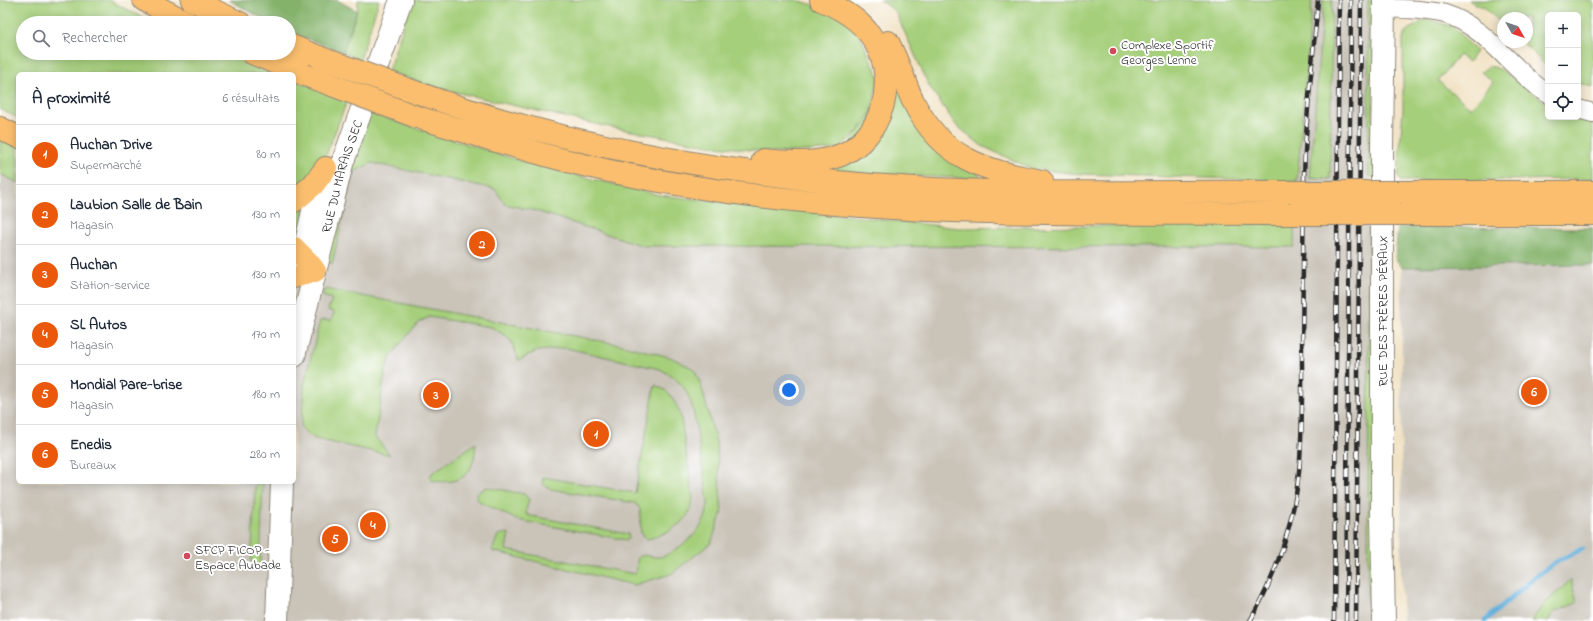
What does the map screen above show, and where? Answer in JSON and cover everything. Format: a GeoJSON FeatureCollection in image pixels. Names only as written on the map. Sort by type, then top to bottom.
{"type":"FeatureCollection","features":[{"type":"Feature","properties":{"kind":"highway"},"geometry":{"type":"LineString","coordinates":[[144,0],[175,16]]}},
{"type":"Feature","properties":{"kind":"highway"},"geometry":{"type":"LineString","coordinates":[[192,0],[225,16]]}},
{"type":"Feature","properties":{"kind":"highway"},"geometry":{"type":"LineString","coordinates":[[640,154],[714,156],[805,162],[834,157],[851,150],[875,124],[882,108],[886,82],[883,63],[877,46],[866,30],[844,12],[821,0]]}},
{"type":"Feature","properties":{"kind":"highway"},"geometry":{"type":"LineString","coordinates":[[843,0],[861,12],[882,34],[892,50],[923,118],[944,143],[960,155],[979,166],[1002,173],[1048,182],[1121,191]]}},
{"type":"Feature","properties":{"kind":"highway"},"geometry":{"type":"LineString","coordinates":[[296,48],[418,93],[541,131],[640,154],[734,170],[848,183],[954,190],[1593,192]]}},
{"type":"Feature","properties":{"kind":"highway"},"geometry":{"type":"LineString","coordinates":[[269,60],[417,117],[496,142],[594,167],[678,184],[767,197],[864,206],[958,212],[1593,214]]}},
{"type":"Feature","properties":{"kind":"highway"},"geometry":{"type":"LineString","coordinates":[[0,115],[16,123]]}},
{"type":"Feature","properties":{"kind":"highway"},"geometry":{"type":"LineString","coordinates":[[0,128],[16,136]]}},
{"type":"Feature","properties":{"kind":"highway"},"geometry":{"type":"LineString","coordinates":[[296,199],[307,191],[326,168]]}},
{"type":"Feature","properties":{"kind":"street","name":"RUE DU MARAIS SEC"},"geometry":{"type":"LineString","coordinates":[[296,322],[299,270],[316,198],[365,65],[386,0]]}},
{"type":"Feature","properties":{"kind":"street","name":"RUE DU MARAIS SEC"},"geometry":{"type":"LineString","coordinates":[[299,270],[342,164],[401,0]]}},
{"type":"Feature","properties":{"kind":"street"},"geometry":{"type":"LineString","coordinates":[[1384,4],[1429,11],[1458,19],[1481,34],[1529,79],[1545,92]]}},
{"type":"Feature","properties":{"kind":"street","name":"RUE DES FRÈRES PÉRAUX"},"geometry":{"type":"LineString","coordinates":[[1384,4],[1382,149],[1382,541],[1384,621]]}},
{"type":"Feature","properties":{"kind":"street"},"geometry":{"type":"LineString","coordinates":[[1581,110],[1593,113]]}},
{"type":"Feature","properties":{"kind":"street"},"geometry":{"type":"LineString","coordinates":[[277,621],[282,484]]}},
{"type":"Feature","properties":{"kind":"shaded area"},"geometry":{"type":"Polygon","coordinates":[[[1304,0],[1370,0],[1368,621],[0,621],[0,167],[16,171],[16,484],[296,484],[296,168],[375,140],[653,223],[1294,247],[1294,129],[1304,0]]]}},
{"type":"Feature","properties":{"kind":"shaded area"},"geometry":{"type":"Polygon","coordinates":[[[1593,264],[1593,621],[1403,621],[1401,577],[1402,267],[1593,264]]]}},
{"type":"Feature","properties":{"kind":"green space"},"geometry":{"type":"Polygon","coordinates":[[[0,0],[109,0],[140,16],[16,16],[16,60],[238,60],[271,72],[16,72],[16,117],[0,109],[0,0]]]}},
{"type":"Feature","properties":{"kind":"green space"},"geometry":{"type":"Polygon","coordinates":[[[229,0],[337,0],[357,11],[343,52],[296,35],[296,16],[258,16],[229,0]]]}},
{"type":"Feature","properties":{"kind":"green space"},"geometry":{"type":"Polygon","coordinates":[[[358,0],[379,0],[360,60],[343,52],[357,11],[358,0]]]}},
{"type":"Feature","properties":{"kind":"green space"},"geometry":{"type":"Polygon","coordinates":[[[412,0],[796,0],[832,10],[857,29],[879,77],[869,122],[838,149],[776,153],[708,145],[599,125],[433,87],[388,71],[412,0]]]}},
{"type":"Feature","properties":{"kind":"green space","name":"Complexe Sportif Georges Lenne"},"geometry":{"type":"Polygon","coordinates":[[[880,0],[1312,0],[1297,181],[1080,174],[1032,169],[982,146],[956,125],[929,86],[895,11],[880,0]]]}},
{"type":"Feature","properties":{"kind":"green space"},"geometry":{"type":"Polygon","coordinates":[[[1323,0],[1332,0],[1330,179],[1310,177],[1323,0]]]}},
{"type":"Feature","properties":{"kind":"green space"},"geometry":{"type":"Polygon","coordinates":[[[1368,0],[1372,0],[1374,176],[1369,178],[1368,0]]]}},
{"type":"Feature","properties":{"kind":"green space"},"geometry":{"type":"Polygon","coordinates":[[[1468,0],[1593,0],[1593,87],[1581,84],[1581,12],[1545,12],[1545,65],[1528,48],[1533,48],[1533,12],[1497,12],[1497,19],[1485,8],[1468,0]]]}},
{"type":"Feature","properties":{"kind":"green space"},"geometry":{"type":"Polygon","coordinates":[[[1426,19],[1454,27],[1476,51],[1469,62],[1459,55],[1438,81],[1471,108],[1493,82],[1481,72],[1489,66],[1500,69],[1545,102],[1545,120],[1581,119],[1593,123],[1593,179],[1400,181],[1398,176],[1403,108],[1403,39],[1405,32],[1426,19]]]}},
{"type":"Feature","properties":{"kind":"green space"},"geometry":{"type":"Polygon","coordinates":[[[893,79],[981,177],[980,179],[833,172],[832,170],[893,79]]]}},
{"type":"Feature","properties":{"kind":"green space"},"geometry":{"type":"Polygon","coordinates":[[[296,81],[348,99],[327,153],[319,166],[296,189],[296,81]]]}},
{"type":"Feature","properties":{"kind":"green space"},"geometry":{"type":"Polygon","coordinates":[[[370,113],[530,164],[659,195],[959,228],[1294,223],[1294,247],[644,246],[536,211],[505,204],[495,189],[372,163],[353,172],[332,264],[323,258],[370,113]]]}},
{"type":"Feature","properties":{"kind":"green space"},"geometry":{"type":"Polygon","coordinates":[[[0,138],[16,146],[16,182],[0,174],[0,138]]]}},
{"type":"Feature","properties":{"kind":"green space"},"geometry":{"type":"Polygon","coordinates":[[[304,206],[300,242],[296,240],[296,211],[304,206]]]}},
{"type":"Feature","properties":{"kind":"green space"},"geometry":{"type":"Polygon","coordinates":[[[1373,227],[1380,621],[1368,621],[1369,228],[1373,227]]]}},
{"type":"Feature","properties":{"kind":"green space"},"geometry":{"type":"Polygon","coordinates":[[[1398,227],[1593,228],[1593,265],[1402,267],[1395,258],[1398,227]]]}},
{"type":"Feature","properties":{"kind":"green space"},"geometry":{"type":"Polygon","coordinates":[[[325,289],[622,345],[670,357],[694,369],[701,385],[716,442],[722,512],[711,543],[671,574],[634,585],[492,551],[498,535],[509,533],[506,550],[635,574],[638,557],[644,555],[661,557],[683,545],[694,535],[703,523],[706,516],[708,501],[694,414],[683,387],[668,373],[660,369],[566,348],[538,351],[519,361],[511,341],[491,327],[429,317],[419,322],[400,344],[386,367],[375,437],[390,455],[315,439],[301,426],[304,384],[320,321],[331,321],[334,312],[328,310],[332,299],[322,296],[325,289]]]}},
{"type":"Feature","properties":{"kind":"green space"},"geometry":{"type":"Polygon","coordinates":[[[655,385],[665,390],[671,396],[680,412],[693,498],[691,507],[684,520],[663,534],[647,539],[641,534],[640,509],[635,503],[550,489],[543,484],[543,477],[635,493],[655,385]]]}},
{"type":"Feature","properties":{"kind":"green space"},"geometry":{"type":"Polygon","coordinates":[[[476,443],[473,462],[469,471],[465,475],[455,480],[443,482],[431,480],[430,477],[432,473],[476,443]]]}},
{"type":"Feature","properties":{"kind":"green space"},"geometry":{"type":"Polygon","coordinates":[[[257,484],[263,484],[260,568],[251,569],[255,487],[257,484]]]}},
{"type":"Feature","properties":{"kind":"green space"},"geometry":{"type":"Polygon","coordinates":[[[487,487],[524,494],[529,499],[526,511],[527,515],[628,534],[629,537],[627,540],[517,520],[480,502],[476,498],[478,492],[487,487]]]}},
{"type":"Feature","properties":{"kind":"green space"},"geometry":{"type":"Polygon","coordinates":[[[1571,580],[1577,603],[1554,612],[1548,621],[1531,621],[1545,603],[1571,580]]]}},
{"type":"Feature","properties":{"kind":"waterway"},"geometry":{"type":"LineString","coordinates":[[1485,621],[1536,576],[1558,561],[1582,549]]}},
{"type":"Feature","properties":{"kind":"railway"},"geometry":{"type":"LineString","coordinates":[[1250,621],[1276,568],[1288,530],[1297,491],[1302,410],[1305,158],[1318,0]]}},
{"type":"Feature","properties":{"kind":"railway"},"geometry":{"type":"LineString","coordinates":[[1334,621],[1339,0]]}},
{"type":"Feature","properties":{"kind":"railway"},"geometry":{"type":"LineString","coordinates":[[1346,621],[1351,0]]}},
{"type":"Feature","properties":{"kind":"railway"},"geometry":{"type":"LineString","coordinates":[[1356,621],[1361,0]]}},
{"type":"Feature","properties":{"kind":"place","name":"Complexe Sportif Georges Lenne"},"geometry":{"type":"Point","coordinates":[1113,51]}},
{"type":"Feature","properties":{"kind":"place","name":"Laubion Salle de Bain"},"geometry":{"type":"Point","coordinates":[482,244]}},
{"type":"Feature","properties":{"kind":"place","name":"Enedis"},"geometry":{"type":"Point","coordinates":[1534,392]}},
{"type":"Feature","properties":{"kind":"place","name":"Auchan"},"geometry":{"type":"Point","coordinates":[436,395]}},
{"type":"Feature","properties":{"kind":"place","name":"Auchan Drive"},"geometry":{"type":"Point","coordinates":[596,434]}},
{"type":"Feature","properties":{"kind":"place","name":"SL Autos"},"geometry":{"type":"Point","coordinates":[373,525]}},
{"type":"Feature","properties":{"kind":"place","name":"Mondial Pare-brise"},"geometry":{"type":"Point","coordinates":[335,539]}},
{"type":"Feature","properties":{"kind":"place","name":"SFCP FICOP - Espace Aubade"},"geometry":{"type":"Point","coordinates":[187,556]}}]}
